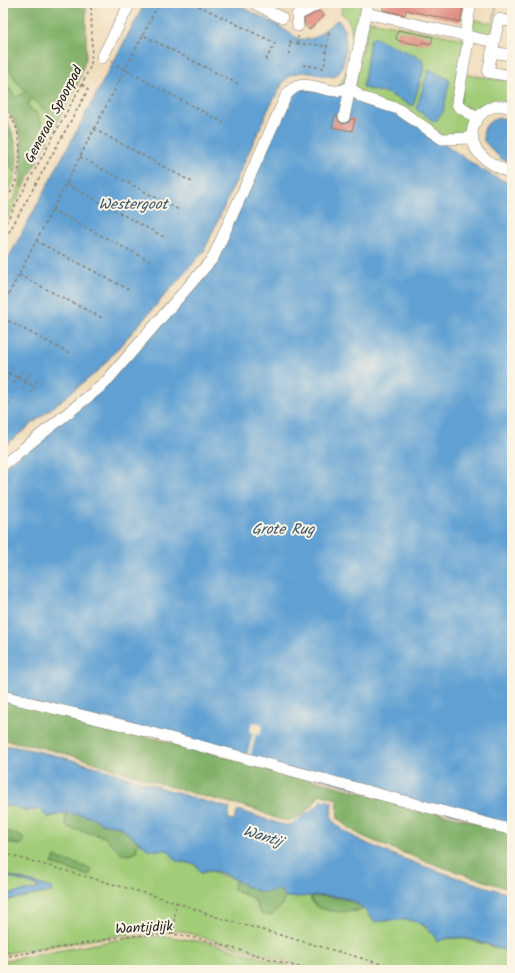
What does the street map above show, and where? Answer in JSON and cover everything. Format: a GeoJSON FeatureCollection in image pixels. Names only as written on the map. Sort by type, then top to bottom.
{"type":"FeatureCollection","features":[{"type":"Feature","properties":{"kind":"lane"},"geometry":{"type":"LineString","coordinates":[[105,60],[130,3]]}},
{"type":"Feature","properties":{"kind":"lane"},"geometry":{"type":"LineString","coordinates":[[254,3],[282,18]]}},
{"type":"Feature","properties":{"kind":"lane"},"geometry":{"type":"LineString","coordinates":[[298,26],[297,15],[320,3]]}},
{"type":"Feature","properties":{"kind":"lane"},"geometry":{"type":"LineString","coordinates":[[472,3],[465,35],[468,42],[456,102],[458,106],[477,118]]}},
{"type":"Feature","properties":{"kind":"lane"},"geometry":{"type":"LineString","coordinates":[[344,117],[367,8],[465,35],[510,55]]}},
{"type":"Feature","properties":{"kind":"lane"},"geometry":{"type":"LineString","coordinates":[[512,22],[499,19],[488,72],[512,76]]}},
{"type":"Feature","properties":{"kind":"lane"},"geometry":{"type":"LineString","coordinates":[[3,466],[104,384],[213,258],[288,93],[294,88],[302,85],[314,85],[338,91],[350,87]]}},
{"type":"Feature","properties":{"kind":"lane"},"geometry":{"type":"LineString","coordinates":[[350,87],[361,97],[398,109],[442,139],[473,138]]}},
{"type":"Feature","properties":{"kind":"lane"},"geometry":{"type":"LineString","coordinates":[[512,109],[500,105],[492,106],[477,118],[473,138],[476,149],[498,167],[512,174]]}},
{"type":"Feature","properties":{"kind":"lane"},"geometry":{"type":"LineString","coordinates":[[3,696],[126,726],[512,830]]}},
{"type":"Feature","properties":{"kind":"path","name":"Generaal Spoorpad"},"geometry":{"type":"LineString","coordinates":[[3,228],[91,65],[91,3]]}},
{"type":"Feature","properties":{"kind":"path"},"geometry":{"type":"LineString","coordinates":[[3,306],[160,3]]}},
{"type":"Feature","properties":{"kind":"path"},"geometry":{"type":"LineString","coordinates":[[193,3],[275,43],[264,63]]}},
{"type":"Feature","properties":{"kind":"path"},"geometry":{"type":"LineString","coordinates":[[324,72],[328,30]]}},
{"type":"Feature","properties":{"kind":"path"},"geometry":{"type":"LineString","coordinates":[[143,34],[238,84]]}},
{"type":"Feature","properties":{"kind":"path"},"geometry":{"type":"LineString","coordinates":[[289,54],[291,38]]}},
{"type":"Feature","properties":{"kind":"path"},"geometry":{"type":"LineString","coordinates":[[290,44],[320,45],[327,48]]}},
{"type":"Feature","properties":{"kind":"path"},"geometry":{"type":"LineString","coordinates":[[105,60],[224,123]]}},
{"type":"Feature","properties":{"kind":"path"},"geometry":{"type":"LineString","coordinates":[[303,66],[324,68]]}},
{"type":"Feature","properties":{"kind":"path"},"geometry":{"type":"LineString","coordinates":[[3,243],[88,90],[82,84]]}},
{"type":"Feature","properties":{"kind":"path"},"geometry":{"type":"LineString","coordinates":[[3,106],[17,129],[20,157],[15,182],[3,203]]}},
{"type":"Feature","properties":{"kind":"path"},"geometry":{"type":"LineString","coordinates":[[94,129],[192,182]]}},
{"type":"Feature","properties":{"kind":"path"},"geometry":{"type":"LineString","coordinates":[[80,157],[179,210]]}},
{"type":"Feature","properties":{"kind":"path"},"geometry":{"type":"LineString","coordinates":[[66,184],[164,237]]}},
{"type":"Feature","properties":{"kind":"path"},"geometry":{"type":"LineString","coordinates":[[52,210],[150,261]]}},
{"type":"Feature","properties":{"kind":"path"},"geometry":{"type":"LineString","coordinates":[[36,241],[128,289]]}},
{"type":"Feature","properties":{"kind":"path"},"geometry":{"type":"LineString","coordinates":[[19,275],[104,319]]}},
{"type":"Feature","properties":{"kind":"path"},"geometry":{"type":"LineString","coordinates":[[3,318],[70,353]]}},
{"type":"Feature","properties":{"kind":"path"},"geometry":{"type":"LineString","coordinates":[[3,366],[5,362]]}},
{"type":"Feature","properties":{"kind":"path"},"geometry":{"type":"LineString","coordinates":[[6,380],[13,366]]}},
{"type":"Feature","properties":{"kind":"path"},"geometry":{"type":"LineString","coordinates":[[3,370],[34,386]]}},
{"type":"Feature","properties":{"kind":"path"},"geometry":{"type":"LineString","coordinates":[[14,384],[22,370]]}},
{"type":"Feature","properties":{"kind":"path"},"geometry":{"type":"LineString","coordinates":[[22,389],[30,374]]}},
{"type":"Feature","properties":{"kind":"path"},"geometry":{"type":"LineString","coordinates":[[31,393],[38,379]]}},
{"type":"Feature","properties":{"kind":"path"},"geometry":{"type":"LineString","coordinates":[[6,395],[3,402],[8,405]]}},
{"type":"Feature","properties":{"kind":"path"},"geometry":{"type":"LineString","coordinates":[[3,415],[13,398]]}},
{"type":"Feature","properties":{"kind":"path"},"geometry":{"type":"LineString","coordinates":[[3,852],[176,902],[213,916],[403,970]]}},
{"type":"Feature","properties":{"kind":"path"},"geometry":{"type":"LineString","coordinates":[[173,934],[176,902]]}},
{"type":"Feature","properties":{"kind":"path","name":"Wantijdijk"},"geometry":{"type":"LineString","coordinates":[[3,957],[127,936],[173,934],[205,940],[306,970]]}},
{"type":"Feature","properties":{"kind":"green space"},"geometry":{"type":"Polygon","coordinates":[[[3,3],[86,3],[86,58],[77,86],[57,123],[32,98],[27,105],[38,115],[48,140],[24,187],[20,185],[22,155],[21,138],[15,122],[3,103],[3,80],[16,98],[26,91],[18,83],[3,61],[3,3]]]}},
{"type":"Feature","properties":{"kind":"green space"},"geometry":{"type":"Polygon","coordinates":[[[342,3],[364,3],[348,82],[338,88],[350,61],[352,49],[351,28],[347,19],[341,13],[342,3]]]}},
{"type":"Feature","properties":{"kind":"green space"},"geometry":{"type":"Polygon","coordinates":[[[497,3],[492,32],[488,35],[472,32],[469,28],[471,19],[493,23],[497,3]]]}},
{"type":"Feature","properties":{"kind":"green space"},"geometry":{"type":"Polygon","coordinates":[[[371,21],[465,39],[455,89],[471,118],[471,136],[444,137],[354,90],[368,22],[371,21]],[[424,68],[387,93],[413,106],[424,68]]]}},
{"type":"Feature","properties":{"kind":"green space"},"geometry":{"type":"Polygon","coordinates":[[[3,61],[26,92],[17,99],[3,80],[3,61]]]}},
{"type":"Feature","properties":{"kind":"green space"},"geometry":{"type":"Polygon","coordinates":[[[465,74],[512,82],[512,106],[480,112],[460,105],[465,74]]]}},
{"type":"Feature","properties":{"kind":"green space"},"geometry":{"type":"Polygon","coordinates":[[[32,98],[57,123],[48,140],[38,115],[27,105],[32,98]]]}},
{"type":"Feature","properties":{"kind":"green space"},"geometry":{"type":"Polygon","coordinates":[[[3,114],[11,128],[15,142],[17,156],[16,172],[10,168],[9,148],[3,131],[3,114]]]}},
{"type":"Feature","properties":{"kind":"green space"},"geometry":{"type":"Polygon","coordinates":[[[3,131],[9,148],[10,168],[16,172],[11,188],[3,200],[3,131]]]}},
{"type":"Feature","properties":{"kind":"green space"},"geometry":{"type":"Polygon","coordinates":[[[20,185],[24,187],[3,226],[3,211],[15,196],[20,185]]]}},
{"type":"Feature","properties":{"kind":"green space"},"geometry":{"type":"Polygon","coordinates":[[[3,699],[512,832],[512,890],[418,858],[361,835],[348,828],[338,818],[337,799],[319,794],[304,814],[287,821],[272,817],[254,809],[171,787],[52,750],[3,740],[3,699]]]}},
{"type":"Feature","properties":{"kind":"green space"},"geometry":{"type":"Polygon","coordinates":[[[3,806],[13,806],[27,811],[40,809],[47,817],[66,813],[65,818],[87,832],[105,837],[121,854],[133,854],[139,841],[149,850],[168,850],[180,862],[195,864],[201,873],[211,871],[236,880],[233,883],[237,892],[245,894],[251,898],[257,905],[258,909],[282,905],[285,897],[311,896],[311,900],[355,912],[364,908],[373,921],[397,919],[414,921],[441,939],[466,939],[512,953],[512,970],[316,970],[181,931],[135,933],[3,954],[3,901],[51,892],[52,888],[3,874],[3,841],[18,845],[19,835],[3,830],[3,806]]]}},
{"type":"Feature","properties":{"kind":"green space"},"geometry":{"type":"Polygon","coordinates":[[[66,813],[82,814],[94,818],[101,823],[115,824],[138,841],[136,852],[129,855],[121,854],[105,837],[69,828],[65,823],[66,813]]]}},
{"type":"Feature","properties":{"kind":"green space"},"geometry":{"type":"Polygon","coordinates":[[[3,830],[19,835],[25,840],[22,844],[18,845],[3,841],[3,830]]]}},
{"type":"Feature","properties":{"kind":"green space"},"geometry":{"type":"Polygon","coordinates":[[[55,857],[92,869],[89,876],[52,864],[55,857]]]}},
{"type":"Feature","properties":{"kind":"green space"},"geometry":{"type":"Polygon","coordinates":[[[3,875],[38,886],[38,889],[3,895],[3,875]]]}},
{"type":"Feature","properties":{"kind":"green space"},"geometry":{"type":"Polygon","coordinates":[[[236,880],[258,891],[280,890],[285,897],[279,909],[268,916],[264,915],[260,912],[255,900],[233,889],[236,880]]]}},
{"type":"Feature","properties":{"kind":"green space"},"geometry":{"type":"Polygon","coordinates":[[[311,896],[325,896],[345,899],[364,908],[335,912],[315,905],[311,900],[311,896]]]}},
{"type":"Feature","properties":{"kind":"green space"},"geometry":{"type":"Polygon","coordinates":[[[163,936],[212,943],[303,970],[241,971],[205,966],[186,970],[114,970],[94,965],[79,966],[64,970],[3,970],[3,961],[132,937],[163,936]]]}},
{"type":"Feature","properties":{"kind":"water","name":"Westergoot"},"geometry":{"type":"Polygon","coordinates":[[[145,3],[234,3],[272,22],[299,39],[310,39],[316,37],[337,20],[341,24],[346,40],[346,49],[342,67],[338,74],[334,77],[303,72],[291,75],[284,81],[270,106],[204,251],[98,371],[3,447],[3,268],[145,3]]]}},
{"type":"Feature","properties":{"kind":"water"},"geometry":{"type":"Polygon","coordinates":[[[374,37],[422,59],[424,68],[413,106],[387,93],[363,88],[370,40],[374,37]]]}},
{"type":"Feature","properties":{"kind":"water"},"geometry":{"type":"Polygon","coordinates":[[[429,69],[450,80],[443,112],[435,122],[416,109],[429,69]]]}},
{"type":"Feature","properties":{"kind":"water","name":"Grote Rug"},"geometry":{"type":"Polygon","coordinates":[[[298,88],[364,99],[391,108],[489,174],[512,184],[512,829],[3,695],[3,468],[95,395],[207,270],[288,96],[298,88]]]}},
{"type":"Feature","properties":{"kind":"water"},"geometry":{"type":"Polygon","coordinates":[[[502,118],[512,121],[512,164],[500,158],[484,141],[483,136],[485,128],[489,122],[502,118]]]}},
{"type":"Feature","properties":{"kind":"water","name":"Wantij"},"geometry":{"type":"Polygon","coordinates":[[[3,745],[61,757],[230,808],[228,817],[229,819],[234,820],[238,810],[280,824],[291,825],[319,805],[322,800],[332,802],[331,814],[333,820],[343,830],[362,841],[415,863],[512,895],[512,953],[465,938],[446,939],[437,942],[432,933],[426,927],[411,921],[394,920],[376,922],[364,909],[351,900],[333,896],[285,897],[280,890],[266,892],[256,890],[225,874],[209,871],[201,873],[195,864],[176,861],[168,850],[149,850],[119,826],[101,823],[94,818],[66,813],[47,817],[40,809],[27,811],[13,806],[3,806],[3,745]]]}},
{"type":"Feature","properties":{"kind":"water"},"geometry":{"type":"Polygon","coordinates":[[[3,874],[52,888],[51,892],[3,901],[3,895],[38,889],[37,886],[3,874]]]}},
{"type":"Feature","properties":{"kind":"pier"},"geometry":{"type":"Polygon","coordinates":[[[252,722],[263,724],[260,735],[256,734],[250,757],[247,756],[253,733],[249,732],[252,722]]]}},
{"type":"Feature","properties":{"kind":"building"},"geometry":{"type":"Polygon","coordinates":[[[384,3],[464,3],[460,22],[406,10],[405,15],[383,10],[384,3]]]}},
{"type":"Feature","properties":{"kind":"building"},"geometry":{"type":"Polygon","coordinates":[[[319,11],[324,16],[309,30],[305,25],[304,19],[319,11]]]}},
{"type":"Feature","properties":{"kind":"building"},"geometry":{"type":"Polygon","coordinates":[[[398,30],[433,37],[431,44],[422,42],[421,45],[400,41],[396,39],[398,30]]]}},
{"type":"Feature","properties":{"kind":"building"},"geometry":{"type":"Polygon","coordinates":[[[335,115],[337,115],[339,122],[343,124],[349,122],[351,118],[355,119],[352,131],[332,127],[335,115]]]}}]}
